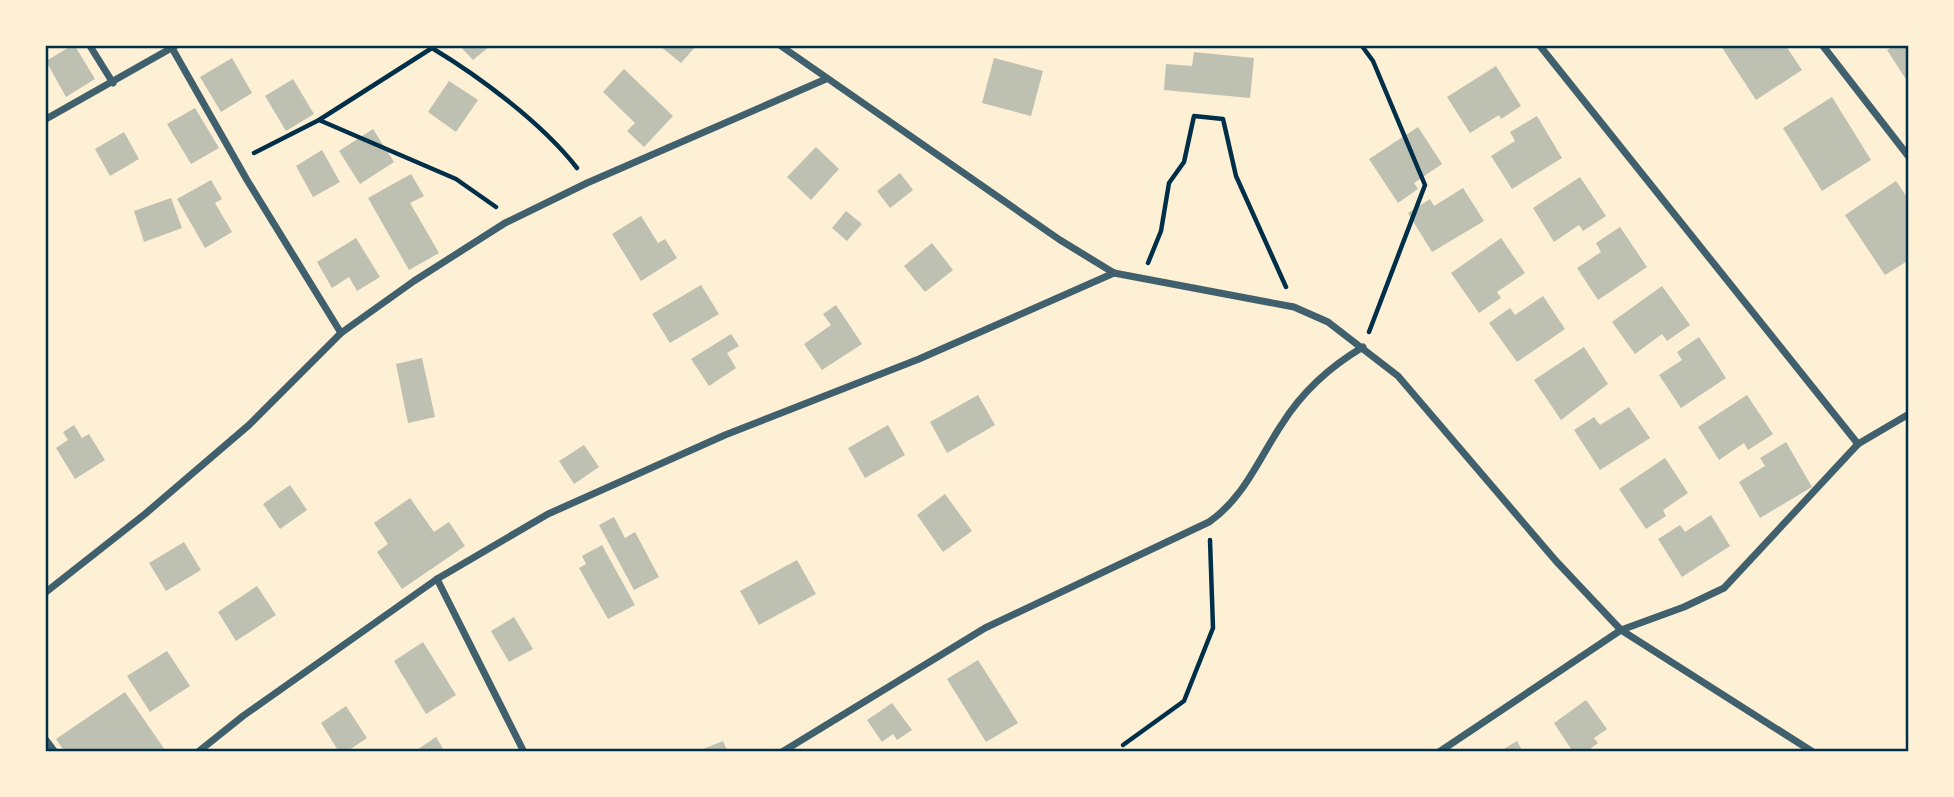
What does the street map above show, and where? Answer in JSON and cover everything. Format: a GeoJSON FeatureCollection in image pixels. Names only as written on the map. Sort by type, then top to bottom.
{"type":"FeatureCollection","features":[{"type":"Feature","properties":{"kind":"street"},"geometry":{"type":"LineString","coordinates":[[90,46],[113,83]]}},
{"type":"Feature","properties":{"kind":"street"},"geometry":{"type":"LineString","coordinates":[[781,46],[1059,240],[1114,273],[1294,307],[1328,322],[1398,376],[1556,561],[1621,630],[1813,751]]}},
{"type":"Feature","properties":{"kind":"street"},"geometry":{"type":"LineString","coordinates":[[1540,46],[1858,444]]}},
{"type":"Feature","properties":{"kind":"street"},"geometry":{"type":"LineString","coordinates":[[1823,46],[1909,157]]}},
{"type":"Feature","properties":{"kind":"street"},"geometry":{"type":"LineString","coordinates":[[46,119],[173,47],[237,161],[341,333]]}},
{"type":"Feature","properties":{"kind":"street"},"geometry":{"type":"LineString","coordinates":[[46,592],[145,514],[249,425],[341,333],[414,281],[505,223],[587,183],[826,79]]}},
{"type":"Feature","properties":{"kind":"street"},"geometry":{"type":"LineString","coordinates":[[198,751],[243,716],[437,579],[548,514],[725,435],[919,359],[1114,273]]}},
{"type":"Feature","properties":{"kind":"street"},"geometry":{"type":"LineString","coordinates":[[782,751],[985,628],[1209,522],[1227,510],[1242,491],[1283,422],[1312,387],[1342,359],[1363,347]]}},
{"type":"Feature","properties":{"kind":"street"},"geometry":{"type":"LineString","coordinates":[[1439,751],[1621,630],[1684,607],[1724,588],[1858,444],[1909,414]]}},
{"type":"Feature","properties":{"kind":"street"},"geometry":{"type":"LineString","coordinates":[[437,579],[524,751]]}},
{"type":"Feature","properties":{"kind":"street"},"geometry":{"type":"LineString","coordinates":[[46,740],[55,751]]}},
{"type":"Feature","properties":{"kind":"path"},"geometry":{"type":"LineString","coordinates":[[1362,46],[1373,61],[1425,185],[1363,347]]}},
{"type":"Feature","properties":{"kind":"path"},"geometry":{"type":"LineString","coordinates":[[237,161],[319,120],[432,48],[473,76],[545,135],[575,164],[587,183]]}},
{"type":"Feature","properties":{"kind":"path"},"geometry":{"type":"LineString","coordinates":[[1141,280],[1161,231],[1168,183],[1184,162],[1194,116],[1223,119],[1236,176],[1294,307]]}},
{"type":"Feature","properties":{"kind":"path"},"geometry":{"type":"LineString","coordinates":[[319,120],[456,179],[497,208],[505,223]]}},
{"type":"Feature","properties":{"kind":"path"},"geometry":{"type":"LineString","coordinates":[[1123,745],[1184,701],[1213,628],[1209,522]]}},
{"type":"Feature","properties":{"kind":"building"},"geometry":{"type":"Polygon","coordinates":[[[75,46],[95,79],[66,97],[46,61],[75,46]]]}},
{"type":"Feature","properties":{"kind":"building"},"geometry":{"type":"Polygon","coordinates":[[[460,46],[490,46],[473,60],[460,46]]]}},
{"type":"Feature","properties":{"kind":"building"},"geometry":{"type":"Polygon","coordinates":[[[660,46],[696,46],[681,63],[660,46]]]}},
{"type":"Feature","properties":{"kind":"building"},"geometry":{"type":"Polygon","coordinates":[[[1721,46],[1786,46],[1802,70],[1756,100],[1721,46]]]}},
{"type":"Feature","properties":{"kind":"building"},"geometry":{"type":"Polygon","coordinates":[[[1894,46],[1909,46],[1909,84],[1887,50],[1894,46]]]}},
{"type":"Feature","properties":{"kind":"building"},"geometry":{"type":"Polygon","coordinates":[[[1194,52],[1254,58],[1250,98],[1164,90],[1166,64],[1192,66],[1194,52]]]}},
{"type":"Feature","properties":{"kind":"building"},"geometry":{"type":"Polygon","coordinates":[[[232,58],[252,93],[221,112],[200,77],[232,58]]]}},
{"type":"Feature","properties":{"kind":"building"},"geometry":{"type":"Polygon","coordinates":[[[994,58],[1043,71],[1031,116],[982,103],[994,58]]]}},
{"type":"Feature","properties":{"kind":"building"},"geometry":{"type":"Polygon","coordinates":[[[1496,66],[1521,106],[1501,119],[1499,115],[1470,133],[1447,97],[1496,66]]]}},
{"type":"Feature","properties":{"kind":"building"},"geometry":{"type":"Polygon","coordinates":[[[624,69],[673,116],[644,147],[627,131],[635,123],[603,92],[624,69]]]}},
{"type":"Feature","properties":{"kind":"building"},"geometry":{"type":"Polygon","coordinates":[[[293,79],[314,114],[286,131],[265,96],[293,79]]]}},
{"type":"Feature","properties":{"kind":"building"},"geometry":{"type":"Polygon","coordinates":[[[449,81],[478,100],[456,132],[428,112],[449,81]]]}},
{"type":"Feature","properties":{"kind":"building"},"geometry":{"type":"Polygon","coordinates":[[[1832,97],[1871,160],[1822,191],[1783,128],[1832,97]]]}},
{"type":"Feature","properties":{"kind":"building"},"geometry":{"type":"Polygon","coordinates":[[[195,108],[219,148],[191,164],[167,124],[195,108]]]}},
{"type":"Feature","properties":{"kind":"building"},"geometry":{"type":"Polygon","coordinates":[[[1537,116],[1562,158],[1512,189],[1491,156],[1515,141],[1510,132],[1537,116]]]}},
{"type":"Feature","properties":{"kind":"building"},"geometry":{"type":"Polygon","coordinates":[[[1418,127],[1442,164],[1414,183],[1418,189],[1398,203],[1369,159],[1418,127]]]}},
{"type":"Feature","properties":{"kind":"building"},"geometry":{"type":"Polygon","coordinates":[[[373,129],[394,162],[360,184],[339,151],[373,129]]]}},
{"type":"Feature","properties":{"kind":"building"},"geometry":{"type":"Polygon","coordinates":[[[124,132],[139,159],[110,176],[95,149],[124,132]]]}},
{"type":"Feature","properties":{"kind":"building"},"geometry":{"type":"Polygon","coordinates":[[[816,147],[839,169],[811,200],[787,177],[816,147]]]}},
{"type":"Feature","properties":{"kind":"building"},"geometry":{"type":"Polygon","coordinates":[[[322,150],[340,182],[313,197],[296,166],[322,150]]]}},
{"type":"Feature","properties":{"kind":"building"},"geometry":{"type":"Polygon","coordinates":[[[900,173],[913,190],[890,208],[877,191],[900,173]]]}},
{"type":"Feature","properties":{"kind":"building"},"geometry":{"type":"Polygon","coordinates":[[[411,174],[424,196],[410,203],[439,253],[409,270],[368,198],[411,174]]]}},
{"type":"Feature","properties":{"kind":"building"},"geometry":{"type":"Polygon","coordinates":[[[1580,177],[1606,216],[1583,231],[1579,225],[1554,242],[1533,208],[1580,177]]]}},
{"type":"Feature","properties":{"kind":"building"},"geometry":{"type":"Polygon","coordinates":[[[211,180],[222,199],[215,203],[232,232],[205,248],[177,199],[211,180]]]}},
{"type":"Feature","properties":{"kind":"building"},"geometry":{"type":"Polygon","coordinates":[[[1896,181],[1909,200],[1909,260],[1885,275],[1845,215],[1896,181]]]}},
{"type":"Feature","properties":{"kind":"building"},"geometry":{"type":"Polygon","coordinates":[[[1463,188],[1484,221],[1432,252],[1408,213],[1430,199],[1434,206],[1463,188]]]}},
{"type":"Feature","properties":{"kind":"building"},"geometry":{"type":"Polygon","coordinates":[[[171,198],[182,228],[144,242],[134,211],[171,198]]]}},
{"type":"Feature","properties":{"kind":"building"},"geometry":{"type":"Polygon","coordinates":[[[846,211],[862,224],[847,241],[832,228],[846,211]]]}},
{"type":"Feature","properties":{"kind":"building"},"geometry":{"type":"Polygon","coordinates":[[[641,216],[658,243],[665,239],[677,258],[641,281],[612,234],[641,216]]]}},
{"type":"Feature","properties":{"kind":"building"},"geometry":{"type":"Polygon","coordinates":[[[1620,227],[1647,267],[1598,300],[1577,268],[1601,252],[1596,243],[1620,227]]]}},
{"type":"Feature","properties":{"kind":"building"},"geometry":{"type":"Polygon","coordinates":[[[356,238],[380,277],[357,291],[349,277],[332,288],[317,262],[356,238]]]}},
{"type":"Feature","properties":{"kind":"building"},"geometry":{"type":"Polygon","coordinates":[[[1501,238],[1525,273],[1497,292],[1501,298],[1479,313],[1451,273],[1501,238]]]}},
{"type":"Feature","properties":{"kind":"building"},"geometry":{"type":"Polygon","coordinates":[[[932,243],[953,270],[925,292],[904,266],[932,243]]]}},
{"type":"Feature","properties":{"kind":"building"},"geometry":{"type":"Polygon","coordinates":[[[701,285],[719,314],[670,343],[652,314],[701,285]]]}},
{"type":"Feature","properties":{"kind":"building"},"geometry":{"type":"Polygon","coordinates":[[[1662,286],[1690,325],[1667,341],[1662,334],[1635,354],[1612,322],[1662,286]]]}},
{"type":"Feature","properties":{"kind":"building"},"geometry":{"type":"Polygon","coordinates":[[[1543,296],[1565,329],[1517,362],[1489,323],[1510,308],[1515,315],[1543,296]]]}},
{"type":"Feature","properties":{"kind":"building"},"geometry":{"type":"Polygon","coordinates":[[[836,305],[862,344],[822,370],[804,344],[831,325],[823,314],[836,305]]]}},
{"type":"Feature","properties":{"kind":"building"},"geometry":{"type":"Polygon","coordinates":[[[731,334],[739,346],[727,353],[736,368],[709,386],[691,359],[731,334]]]}},
{"type":"Feature","properties":{"kind":"building"},"geometry":{"type":"Polygon","coordinates":[[[1699,337],[1726,378],[1681,408],[1659,375],[1682,360],[1677,352],[1699,337]]]}},
{"type":"Feature","properties":{"kind":"building"},"geometry":{"type":"Polygon","coordinates":[[[1584,347],[1608,384],[1561,420],[1534,380],[1584,347]]]}},
{"type":"Feature","properties":{"kind":"building"},"geometry":{"type":"Polygon","coordinates":[[[422,358],[435,417],[408,423],[396,364],[422,358]]]}},
{"type":"Feature","properties":{"kind":"building"},"geometry":{"type":"Polygon","coordinates":[[[978,395],[995,425],[947,453],[930,422],[978,395]]]}},
{"type":"Feature","properties":{"kind":"building"},"geometry":{"type":"Polygon","coordinates":[[[1747,395],[1773,434],[1748,450],[1744,443],[1719,460],[1698,427],[1747,395]]]}},
{"type":"Feature","properties":{"kind":"building"},"geometry":{"type":"Polygon","coordinates":[[[1629,407],[1650,438],[1600,470],[1574,430],[1594,417],[1600,425],[1629,407]]]}},
{"type":"Feature","properties":{"kind":"building"},"geometry":{"type":"Polygon","coordinates":[[[74,425],[82,438],[89,434],[105,460],[75,479],[56,448],[68,440],[63,432],[74,425]]]}},
{"type":"Feature","properties":{"kind":"building"},"geometry":{"type":"Polygon","coordinates":[[[888,425],[905,455],[865,478],[848,448],[888,425]]]}},
{"type":"Feature","properties":{"kind":"building"},"geometry":{"type":"Polygon","coordinates":[[[1786,442],[1812,487],[1760,518],[1739,482],[1765,466],[1760,458],[1786,442]]]}},
{"type":"Feature","properties":{"kind":"building"},"geometry":{"type":"Polygon","coordinates":[[[584,445],[599,467],[574,484],[559,461],[584,445]]]}},
{"type":"Feature","properties":{"kind":"building"},"geometry":{"type":"Polygon","coordinates":[[[1665,458],[1688,493],[1663,510],[1666,516],[1646,529],[1619,489],[1665,458]]]}},
{"type":"Feature","properties":{"kind":"building"},"geometry":{"type":"Polygon","coordinates":[[[290,485],[307,510],[280,529],[263,504],[290,485]]]}},
{"type":"Feature","properties":{"kind":"building"},"geometry":{"type":"Polygon","coordinates":[[[945,494],[972,531],[943,552],[917,515],[945,494]]]}},
{"type":"Feature","properties":{"kind":"building"},"geometry":{"type":"Polygon","coordinates":[[[410,498],[434,532],[449,522],[465,546],[402,589],[377,552],[388,544],[374,523],[410,498]]]}},
{"type":"Feature","properties":{"kind":"building"},"geometry":{"type":"Polygon","coordinates":[[[1711,515],[1730,546],[1682,577],[1658,539],[1680,525],[1685,532],[1711,515]]]}},
{"type":"Feature","properties":{"kind":"building"},"geometry":{"type":"Polygon","coordinates":[[[614,517],[625,538],[635,532],[659,577],[634,590],[599,525],[614,517]]]}},
{"type":"Feature","properties":{"kind":"building"},"geometry":{"type":"Polygon","coordinates":[[[184,542],[201,570],[166,591],[149,563],[184,542]]]}},
{"type":"Feature","properties":{"kind":"building"},"geometry":{"type":"Polygon","coordinates":[[[602,545],[635,605],[608,619],[579,568],[586,564],[582,556],[602,545]]]}},
{"type":"Feature","properties":{"kind":"building"},"geometry":{"type":"Polygon","coordinates":[[[797,560],[816,594],[759,625],[740,591],[797,560]]]}},
{"type":"Feature","properties":{"kind":"building"},"geometry":{"type":"Polygon","coordinates":[[[257,586],[276,615],[236,641],[218,612],[257,586]]]}},
{"type":"Feature","properties":{"kind":"building"},"geometry":{"type":"Polygon","coordinates":[[[514,617],[533,649],[509,662],[491,631],[514,617]]]}},
{"type":"Feature","properties":{"kind":"building"},"geometry":{"type":"Polygon","coordinates":[[[423,642],[456,695],[426,714],[394,661],[423,642]]]}},
{"type":"Feature","properties":{"kind":"building"},"geometry":{"type":"Polygon","coordinates":[[[167,651],[190,686],[150,712],[127,676],[167,651]]]}},
{"type":"Feature","properties":{"kind":"building"},"geometry":{"type":"Polygon","coordinates":[[[978,660],[1018,723],[986,742],[947,679],[978,660]]]}},
{"type":"Feature","properties":{"kind":"building"},"geometry":{"type":"Polygon","coordinates":[[[125,692],[165,750],[65,752],[56,739],[125,692]]]}},
{"type":"Feature","properties":{"kind":"building"},"geometry":{"type":"Polygon","coordinates":[[[1586,700],[1607,729],[1594,738],[1598,743],[1586,752],[1573,752],[1554,723],[1586,700]]]}},
{"type":"Feature","properties":{"kind":"building"},"geometry":{"type":"Polygon","coordinates":[[[892,703],[912,730],[897,740],[893,734],[882,742],[867,720],[892,703]]]}},
{"type":"Feature","properties":{"kind":"building"},"geometry":{"type":"Polygon","coordinates":[[[346,706],[367,738],[346,752],[339,752],[321,723],[346,706]]]}},
{"type":"Feature","properties":{"kind":"building"},"geometry":{"type":"Polygon","coordinates":[[[436,737],[445,752],[414,752],[436,737]]]}},
{"type":"Feature","properties":{"kind":"building"},"geometry":{"type":"Polygon","coordinates":[[[723,741],[728,752],[698,752],[698,751],[723,741]]]}},
{"type":"Feature","properties":{"kind":"building"},"geometry":{"type":"Polygon","coordinates":[[[1517,741],[1523,752],[1499,752],[1517,741]]]}}]}
